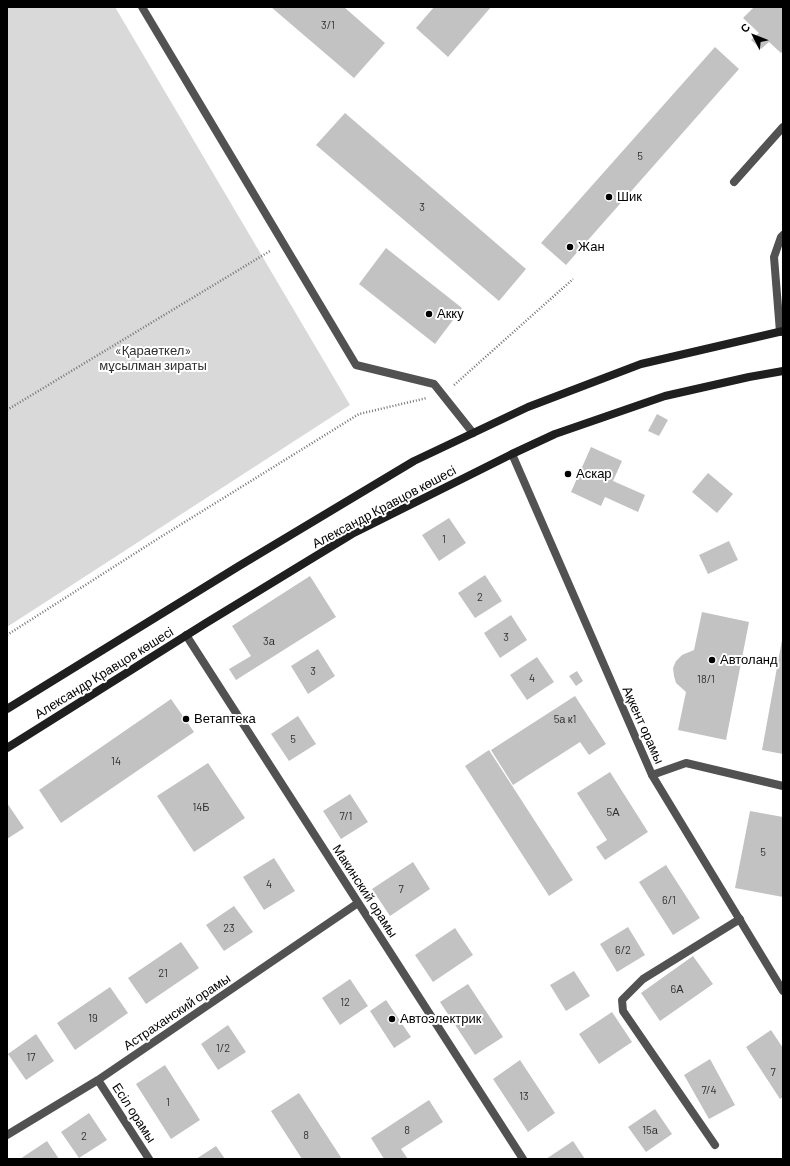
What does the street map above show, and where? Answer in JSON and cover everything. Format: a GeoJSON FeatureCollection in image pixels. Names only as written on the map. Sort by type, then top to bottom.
{"type":"FeatureCollection","features":[{"type":"Feature","properties":{"kind":"main road","name":"Александр Кравцов көшесі"},"geometry":{"type":"LineString","coordinates":[[7,709],[238,566],[414,461],[528,407],[641,364],[782,332]]}},
{"type":"Feature","properties":{"kind":"main road","name":"Александр Кравцов көшесі"},"geometry":{"type":"LineString","coordinates":[[7,748],[186,635],[352,534],[512,454],[555,434],[665,396],[783,371]]}},
{"type":"Feature","properties":{"kind":"street"},"geometry":{"type":"LineString","coordinates":[[142,7],[356,365],[434,384],[473,433]]}},
{"type":"Feature","properties":{"kind":"street"},"geometry":{"type":"LineString","coordinates":[[734,182],[783,128]]}},
{"type":"Feature","properties":{"kind":"street"},"geometry":{"type":"LineString","coordinates":[[782,332],[774,257],[783,235]]}},
{"type":"Feature","properties":{"kind":"street","name":"Ақкент орамы"},"geometry":{"type":"LineString","coordinates":[[512,454],[652,775],[783,991]]}},
{"type":"Feature","properties":{"kind":"street","name":"Макинский орамы"},"geometry":{"type":"LineString","coordinates":[[186,635],[523,1159]]}},
{"type":"Feature","properties":{"kind":"street"},"geometry":{"type":"LineString","coordinates":[[652,775],[686,764],[783,786]]}},
{"type":"Feature","properties":{"kind":"street","name":"Астраханский орамы"},"geometry":{"type":"LineString","coordinates":[[7,1135],[98,1080],[358,903]]}},
{"type":"Feature","properties":{"kind":"street"},"geometry":{"type":"LineString","coordinates":[[715,1145],[623,1011],[622,1000],[642,979],[740,919]]}},
{"type":"Feature","properties":{"kind":"street","name":"Есіл орамы"},"geometry":{"type":"LineString","coordinates":[[98,1080],[149,1159]]}},
{"type":"Feature","properties":{"kind":"path"},"geometry":{"type":"LineString","coordinates":[[7,410],[283,243]]}},
{"type":"Feature","properties":{"kind":"path"},"geometry":{"type":"LineString","coordinates":[[7,635],[159,538],[359,414],[442,395],[573,279]]}},
{"type":"Feature","properties":{"kind":"green space","name":"«Қараөткел» мұсылман зираты"},"geometry":{"type":"Polygon","coordinates":[[[7,7],[115,7],[350,405],[7,627],[7,7]]]}},
{"type":"Feature","properties":{"kind":"building"},"geometry":{"type":"Polygon","coordinates":[[[271,7],[344,7],[385,43],[354,78],[271,7]]]}},
{"type":"Feature","properties":{"kind":"building"},"geometry":{"type":"Polygon","coordinates":[[[434,7],[491,7],[448,57],[416,28],[434,7]]]}},
{"type":"Feature","properties":{"kind":"building"},"geometry":{"type":"Polygon","coordinates":[[[754,7],[783,7],[783,51],[781,53],[769,42],[761,49],[751,40],[759,33],[743,18],[754,7]]]}},
{"type":"Feature","properties":{"kind":"building"},"geometry":{"type":"Polygon","coordinates":[[[715,47],[739,69],[566,265],[541,243],[715,47]]]}},
{"type":"Feature","properties":{"kind":"building"},"geometry":{"type":"Polygon","coordinates":[[[345,113],[526,269],[499,301],[316,145],[345,113]]]}},
{"type":"Feature","properties":{"kind":"building"},"geometry":{"type":"Polygon","coordinates":[[[386,248],[462,308],[435,344],[359,284],[386,248]]]}},
{"type":"Feature","properties":{"kind":"building"},"geometry":{"type":"Polygon","coordinates":[[[657,414],[668,420],[659,436],[648,431],[657,414]]]}},
{"type":"Feature","properties":{"kind":"building"},"geometry":{"type":"Polygon","coordinates":[[[591,447],[622,461],[613,481],[645,495],[638,512],[605,497],[601,506],[571,492],[591,447]]]}},
{"type":"Feature","properties":{"kind":"building"},"geometry":{"type":"Polygon","coordinates":[[[708,473],[733,494],[717,513],[692,492],[708,473]]]}},
{"type":"Feature","properties":{"kind":"building"},"geometry":{"type":"Polygon","coordinates":[[[449,518],[466,543],[439,561],[422,535],[449,518]]]}},
{"type":"Feature","properties":{"kind":"building"},"geometry":{"type":"Polygon","coordinates":[[[729,541],[738,560],[708,574],[699,555],[729,541]]]}},
{"type":"Feature","properties":{"kind":"building"},"geometry":{"type":"Polygon","coordinates":[[[485,575],[502,601],[475,618],[458,593],[485,575]]]}},
{"type":"Feature","properties":{"kind":"building"},"geometry":{"type":"Polygon","coordinates":[[[310,576],[336,617],[236,680],[229,669],[251,656],[232,626],[310,576]]]}},
{"type":"Feature","properties":{"kind":"building"},"geometry":{"type":"Polygon","coordinates":[[[702,612],[749,622],[726,740],[678,730],[686,692],[676,683],[673,668],[676,661],[682,655],[694,650],[702,612]]]}},
{"type":"Feature","properties":{"kind":"building"},"geometry":{"type":"Polygon","coordinates":[[[511,615],[527,640],[500,658],[484,633],[511,615]]]}},
{"type":"Feature","properties":{"kind":"building"},"geometry":{"type":"Polygon","coordinates":[[[783,640],[783,754],[762,750],[783,640]]]}},
{"type":"Feature","properties":{"kind":"building"},"geometry":{"type":"Polygon","coordinates":[[[318,649],[335,676],[308,694],[291,666],[318,649]]]}},
{"type":"Feature","properties":{"kind":"building"},"geometry":{"type":"Polygon","coordinates":[[[537,657],[554,682],[527,700],[510,675],[537,657]]]}},
{"type":"Feature","properties":{"kind":"building"},"geometry":{"type":"Polygon","coordinates":[[[577,671],[583,681],[576,686],[569,676],[577,671]]]}},
{"type":"Feature","properties":{"kind":"building"},"geometry":{"type":"Polygon","coordinates":[[[575,696],[606,744],[589,755],[580,742],[513,785],[491,750],[575,696]]]}},
{"type":"Feature","properties":{"kind":"building"},"geometry":{"type":"Polygon","coordinates":[[[171,699],[194,732],[61,823],[39,790],[171,699]]]}},
{"type":"Feature","properties":{"kind":"building"},"geometry":{"type":"Polygon","coordinates":[[[298,716],[316,744],[289,761],[271,734],[298,716]]]}},
{"type":"Feature","properties":{"kind":"building"},"geometry":{"type":"Polygon","coordinates":[[[489,750],[573,880],[549,896],[465,766],[489,750]]]}},
{"type":"Feature","properties":{"kind":"building"},"geometry":{"type":"Polygon","coordinates":[[[208,763],[245,818],[194,852],[157,796],[208,763]]]}},
{"type":"Feature","properties":{"kind":"building"},"geometry":{"type":"Polygon","coordinates":[[[610,772],[648,832],[605,860],[596,847],[607,840],[577,793],[610,772]]]}},
{"type":"Feature","properties":{"kind":"building"},"geometry":{"type":"Polygon","coordinates":[[[350,794],[368,822],[341,839],[323,811],[350,794]]]}},
{"type":"Feature","properties":{"kind":"building"},"geometry":{"type":"Polygon","coordinates":[[[7,803],[24,828],[7,839],[7,803]]]}},
{"type":"Feature","properties":{"kind":"building"},"geometry":{"type":"Polygon","coordinates":[[[750,811],[783,817],[783,897],[735,888],[750,811]]]}},
{"type":"Feature","properties":{"kind":"building"},"geometry":{"type":"Polygon","coordinates":[[[274,858],[295,891],[264,910],[243,877],[274,858]]]}},
{"type":"Feature","properties":{"kind":"building"},"geometry":{"type":"Polygon","coordinates":[[[413,862],[430,889],[390,916],[372,889],[413,862]]]}},
{"type":"Feature","properties":{"kind":"building"},"geometry":{"type":"Polygon","coordinates":[[[666,865],[700,918],[673,935],[639,882],[666,865]]]}},
{"type":"Feature","properties":{"kind":"building"},"geometry":{"type":"Polygon","coordinates":[[[234,906],[253,932],[224,951],[206,925],[234,906]]]}},
{"type":"Feature","properties":{"kind":"building"},"geometry":{"type":"Polygon","coordinates":[[[628,927],[645,955],[617,972],[600,944],[628,927]]]}},
{"type":"Feature","properties":{"kind":"building"},"geometry":{"type":"Polygon","coordinates":[[[455,928],[473,955],[433,982],[415,955],[455,928]]]}},
{"type":"Feature","properties":{"kind":"building"},"geometry":{"type":"Polygon","coordinates":[[[181,942],[199,968],[146,1004],[128,978],[181,942]]]}},
{"type":"Feature","properties":{"kind":"building"},"geometry":{"type":"Polygon","coordinates":[[[693,956],[713,984],[660,1021],[641,993],[693,956]]]}},
{"type":"Feature","properties":{"kind":"building"},"geometry":{"type":"Polygon","coordinates":[[[574,971],[590,996],[566,1011],[550,985],[574,971]]]}},
{"type":"Feature","properties":{"kind":"building"},"geometry":{"type":"Polygon","coordinates":[[[350,979],[368,1006],[340,1025],[322,998],[350,979]]]}},
{"type":"Feature","properties":{"kind":"building"},"geometry":{"type":"Polygon","coordinates":[[[468,984],[503,1037],[475,1055],[440,1002],[468,984]]]}},
{"type":"Feature","properties":{"kind":"building"},"geometry":{"type":"Polygon","coordinates":[[[110,987],[128,1013],[75,1050],[57,1023],[110,987]]]}},
{"type":"Feature","properties":{"kind":"building"},"geometry":{"type":"Polygon","coordinates":[[[386,1000],[411,1037],[394,1048],[370,1011],[386,1000]]]}},
{"type":"Feature","properties":{"kind":"building"},"geometry":{"type":"Polygon","coordinates":[[[612,1012],[632,1042],[599,1064],[579,1034],[612,1012]]]}},
{"type":"Feature","properties":{"kind":"building"},"geometry":{"type":"Polygon","coordinates":[[[228,1025],[246,1052],[218,1070],[201,1044],[228,1025]]]}},
{"type":"Feature","properties":{"kind":"building"},"geometry":{"type":"Polygon","coordinates":[[[771,1030],[783,1048],[783,1097],[780,1099],[746,1047],[771,1030]]]}},
{"type":"Feature","properties":{"kind":"building"},"geometry":{"type":"Polygon","coordinates":[[[36,1034],[54,1061],[26,1080],[8,1054],[36,1034]]]}},
{"type":"Feature","properties":{"kind":"building"},"geometry":{"type":"Polygon","coordinates":[[[710,1059],[735,1105],[709,1119],[684,1075],[710,1059]]]}},
{"type":"Feature","properties":{"kind":"building"},"geometry":{"type":"Polygon","coordinates":[[[520,1060],[555,1113],[528,1132],[493,1079],[520,1060]]]}},
{"type":"Feature","properties":{"kind":"building"},"geometry":{"type":"Polygon","coordinates":[[[165,1065],[200,1120],[171,1139],[136,1084],[165,1065]]]}},
{"type":"Feature","properties":{"kind":"building"},"geometry":{"type":"Polygon","coordinates":[[[299,1093],[342,1159],[302,1159],[271,1111],[299,1093]]]}},
{"type":"Feature","properties":{"kind":"building"},"geometry":{"type":"Polygon","coordinates":[[[429,1100],[443,1122],[401,1149],[408,1159],[384,1159],[371,1138],[429,1100]]]}},
{"type":"Feature","properties":{"kind":"building"},"geometry":{"type":"Polygon","coordinates":[[[655,1109],[672,1134],[646,1152],[628,1127],[655,1109]]]}},
{"type":"Feature","properties":{"kind":"building"},"geometry":{"type":"Polygon","coordinates":[[[89,1113],[107,1140],[79,1158],[61,1132],[89,1113]]]}},
{"type":"Feature","properties":{"kind":"building"},"geometry":{"type":"Polygon","coordinates":[[[47,1141],[59,1159],[20,1159],[47,1141]]]}},
{"type":"Feature","properties":{"kind":"building"},"geometry":{"type":"Polygon","coordinates":[[[573,1141],[585,1159],[546,1159],[573,1141]]]}},
{"type":"Feature","properties":{"kind":"building"},"geometry":{"type":"Polygon","coordinates":[[[216,1146],[225,1159],[196,1159],[216,1146]]]}},
{"type":"Feature","properties":{"kind":"place","name":"Шик"},"geometry":{"type":"Point","coordinates":[609,197]}},
{"type":"Feature","properties":{"kind":"place","name":"Жан"},"geometry":{"type":"Point","coordinates":[570,247]}},
{"type":"Feature","properties":{"kind":"place","name":"Акку"},"geometry":{"type":"Point","coordinates":[429,314]}},
{"type":"Feature","properties":{"kind":"place","name":"Аскар"},"geometry":{"type":"Point","coordinates":[568,474]}},
{"type":"Feature","properties":{"kind":"place","name":"Автоланд"},"geometry":{"type":"Point","coordinates":[712,660]}},
{"type":"Feature","properties":{"kind":"place","name":"Ветаптека"},"geometry":{"type":"Point","coordinates":[186,719]}},
{"type":"Feature","properties":{"kind":"place","name":"Автоэлектрик"},"geometry":{"type":"Point","coordinates":[392,1019]}}]}
